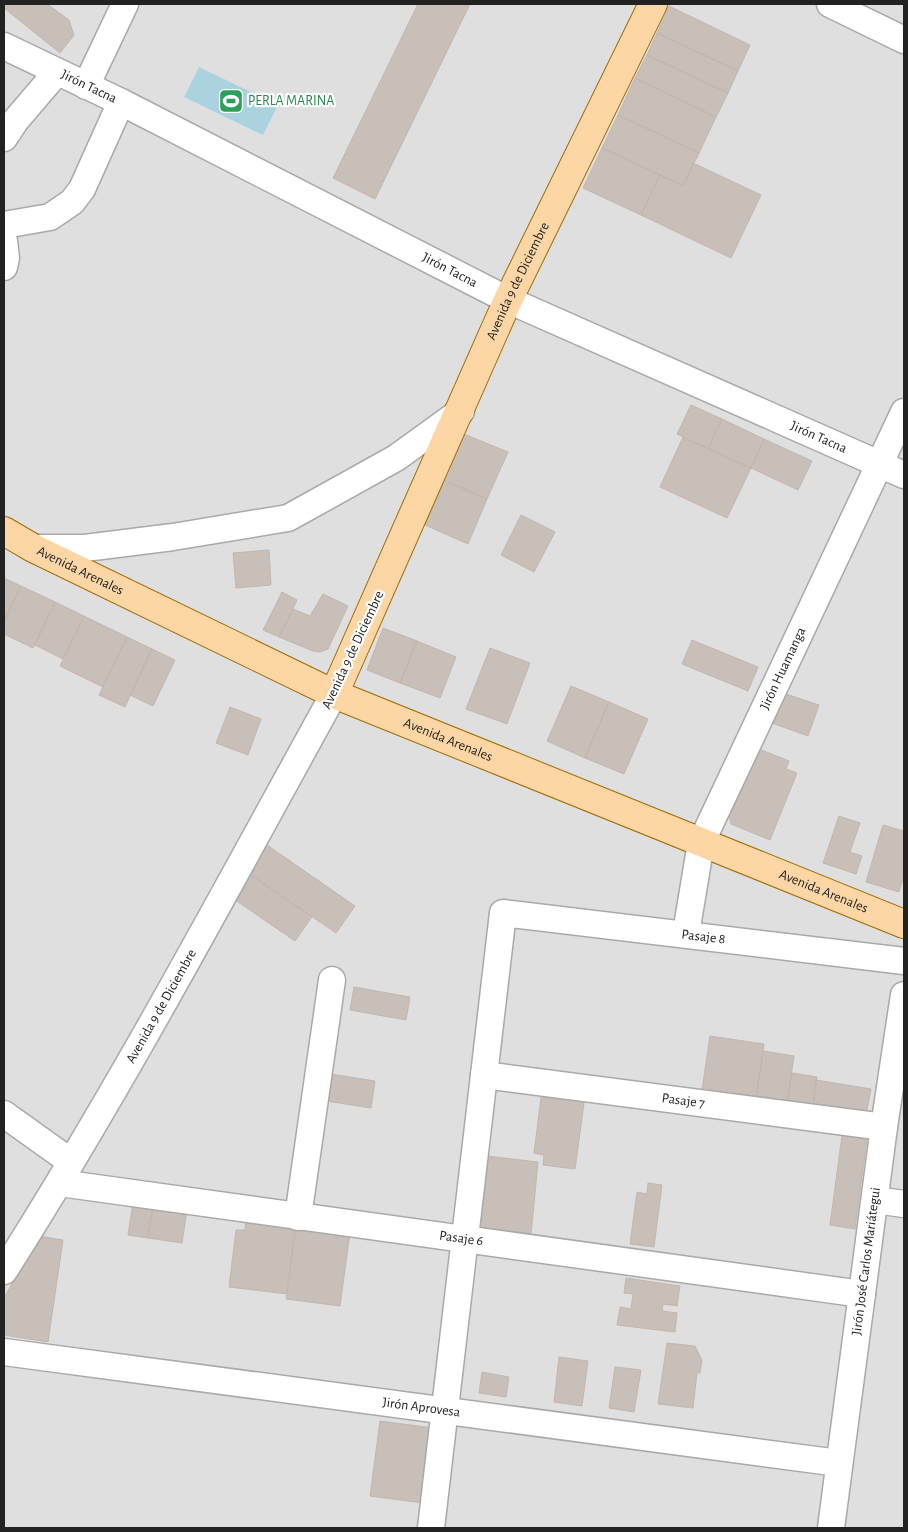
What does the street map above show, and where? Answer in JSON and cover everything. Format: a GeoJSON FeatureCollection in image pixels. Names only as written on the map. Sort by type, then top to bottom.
{"type":"FeatureCollection","features":[{"type":"Feature","properties":{"kind":"main road","name":"Avenida 9 de Diciembre"},"geometry":{"type":"LineString","coordinates":[[334,694],[461,411],[508,300],[653,4]]}},
{"type":"Feature","properties":{"kind":"main road","name":"Avenida Arenales"},"geometry":{"type":"LineString","coordinates":[[4,530],[33,548],[334,694],[904,924]]}},
{"type":"Feature","properties":{"kind":"street"},"geometry":{"type":"LineString","coordinates":[[830,4],[904,40]]}},
{"type":"Feature","properties":{"kind":"street"},"geometry":{"type":"LineString","coordinates":[[86,86],[115,8]]}},
{"type":"Feature","properties":{"kind":"street","name":"Jirón Tacna"},"geometry":{"type":"LineString","coordinates":[[4,46],[121,102],[508,300],[904,475]]}},
{"type":"Feature","properties":{"kind":"street"},"geometry":{"type":"LineString","coordinates":[[4,138],[16,120],[57,72]]}},
{"type":"Feature","properties":{"kind":"street"},"geometry":{"type":"LineString","coordinates":[[4,225],[50,217],[72,202],[82,189],[121,102]]}},
{"type":"Feature","properties":{"kind":"street"},"geometry":{"type":"LineString","coordinates":[[4,241],[6,258],[4,268]]}},
{"type":"Feature","properties":{"kind":"street"},"geometry":{"type":"LineString","coordinates":[[33,548],[85,548],[173,537],[288,518],[396,458],[461,411]]}},
{"type":"Feature","properties":{"kind":"street","name":"Jirón Huamanga"},"geometry":{"type":"LineString","coordinates":[[686,933],[700,843],[904,412]]}},
{"type":"Feature","properties":{"kind":"street","name":"Avenida 9 de Diciembre"},"geometry":{"type":"LineString","coordinates":[[4,1271],[65,1173],[130,1062],[334,694]]}},
{"type":"Feature","properties":{"kind":"street","name":"Pasaje 8"},"geometry":{"type":"LineString","coordinates":[[484,1075],[503,913],[686,933],[904,961]]}},
{"type":"Feature","properties":{"kind":"street"},"geometry":{"type":"LineString","coordinates":[[298,1217],[332,980]]}},
{"type":"Feature","properties":{"kind":"street","name":"Jirón José Carlos Mariátegui"},"geometry":{"type":"LineString","coordinates":[[831,1528],[884,1127],[904,995]]}},
{"type":"Feature","properties":{"kind":"street"},"geometry":{"type":"LineString","coordinates":[[432,1528],[484,1075]]}},
{"type":"Feature","properties":{"kind":"street","name":"Pasaje 7"},"geometry":{"type":"LineString","coordinates":[[484,1075],[884,1127]]}},
{"type":"Feature","properties":{"kind":"street"},"geometry":{"type":"LineString","coordinates":[[4,1114],[65,1173]]}},
{"type":"Feature","properties":{"kind":"street","name":"Pasaje 6"},"geometry":{"type":"LineString","coordinates":[[65,1173],[298,1217],[862,1294]]}},
{"type":"Feature","properties":{"kind":"street"},"geometry":{"type":"LineString","coordinates":[[875,1200],[904,1204]]}},
{"type":"Feature","properties":{"kind":"street","name":"Jirón Aprovesa"},"geometry":{"type":"LineString","coordinates":[[4,1352],[839,1463]]}},
{"type":"Feature","properties":{"kind":"shaded area"},"geometry":{"type":"Polygon","coordinates":[[[4,4],[904,4],[904,1528],[4,1528],[4,4]]]}},
{"type":"Feature","properties":{"kind":"water","name":"PERLA MARINA"},"geometry":{"type":"Polygon","coordinates":[[[199,67],[278,105],[263,135],[184,97],[199,67]]]}},
{"type":"Feature","properties":{"kind":"building"},"geometry":{"type":"Polygon","coordinates":[[[4,4],[47,4],[69,20],[74,35],[60,53],[4,8],[4,4]]]}},
{"type":"Feature","properties":{"kind":"building"},"geometry":{"type":"Polygon","coordinates":[[[418,4],[470,4],[375,199],[333,178],[418,4]]]}},
{"type":"Feature","properties":{"kind":"building"},"geometry":{"type":"Polygon","coordinates":[[[669,6],[750,45],[738,71],[657,33],[669,6]]]}},
{"type":"Feature","properties":{"kind":"building"},"geometry":{"type":"Polygon","coordinates":[[[657,33],[738,71],[728,93],[647,55],[657,33]]]}},
{"type":"Feature","properties":{"kind":"building"},"geometry":{"type":"Polygon","coordinates":[[[647,55],[728,93],[716,117],[635,78],[647,55]]]}},
{"type":"Feature","properties":{"kind":"building"},"geometry":{"type":"Polygon","coordinates":[[[635,78],[716,117],[699,153],[618,115],[635,78]]]}},
{"type":"Feature","properties":{"kind":"building"},"geometry":{"type":"Polygon","coordinates":[[[618,115],[699,153],[683,186],[602,148],[618,115]]]}},
{"type":"Feature","properties":{"kind":"building"},"geometry":{"type":"Polygon","coordinates":[[[602,148],[660,175],[641,215],[583,188],[602,148]]]}},
{"type":"Feature","properties":{"kind":"building"},"geometry":{"type":"Polygon","coordinates":[[[693,163],[761,195],[731,258],[641,215],[660,175],[683,186],[693,163]]]}},
{"type":"Feature","properties":{"kind":"building"},"geometry":{"type":"Polygon","coordinates":[[[691,405],[722,419],[708,449],[677,434],[691,405]]]}},
{"type":"Feature","properties":{"kind":"building"},"geometry":{"type":"Polygon","coordinates":[[[722,419],[764,439],[751,468],[708,449],[722,419]]]}},
{"type":"Feature","properties":{"kind":"building"},"geometry":{"type":"Polygon","coordinates":[[[464,434],[508,452],[487,499],[444,480],[464,434]]]}},
{"type":"Feature","properties":{"kind":"building"},"geometry":{"type":"Polygon","coordinates":[[[683,437],[751,468],[727,518],[660,487],[683,437]]]}},
{"type":"Feature","properties":{"kind":"building"},"geometry":{"type":"Polygon","coordinates":[[[764,439],[812,461],[798,490],[751,468],[764,439]]]}},
{"type":"Feature","properties":{"kind":"building"},"geometry":{"type":"Polygon","coordinates":[[[444,480],[487,499],[468,544],[425,525],[444,480]]]}},
{"type":"Feature","properties":{"kind":"building"},"geometry":{"type":"Polygon","coordinates":[[[521,515],[555,532],[534,572],[501,555],[521,515]]]}},
{"type":"Feature","properties":{"kind":"building"},"geometry":{"type":"Polygon","coordinates":[[[269,550],[271,585],[236,588],[233,553],[269,550]]]}},
{"type":"Feature","properties":{"kind":"building"},"geometry":{"type":"Polygon","coordinates":[[[4,578],[21,586],[4,622],[4,578]]]}},
{"type":"Feature","properties":{"kind":"building"},"geometry":{"type":"Polygon","coordinates":[[[21,586],[55,602],[33,648],[4,634],[4,622],[21,586]]]}},
{"type":"Feature","properties":{"kind":"building"},"geometry":{"type":"Polygon","coordinates":[[[282,592],[297,600],[279,637],[263,630],[282,592]]]}},
{"type":"Feature","properties":{"kind":"building"},"geometry":{"type":"Polygon","coordinates":[[[323,594],[348,606],[328,649],[320,652],[313,651],[279,637],[293,609],[310,616],[323,594]]]}},
{"type":"Feature","properties":{"kind":"building"},"geometry":{"type":"Polygon","coordinates":[[[55,602],[84,616],[63,659],[35,645],[55,602]]]}},
{"type":"Feature","properties":{"kind":"building"},"geometry":{"type":"Polygon","coordinates":[[[84,616],[127,637],[103,687],[60,666],[84,616]]]}},
{"type":"Feature","properties":{"kind":"building"},"geometry":{"type":"Polygon","coordinates":[[[383,628],[417,641],[400,683],[367,670],[383,628]]]}},
{"type":"Feature","properties":{"kind":"building"},"geometry":{"type":"Polygon","coordinates":[[[127,637],[152,649],[125,707],[99,695],[127,637]]]}},
{"type":"Feature","properties":{"kind":"building"},"geometry":{"type":"Polygon","coordinates":[[[692,640],[758,667],[748,691],[682,664],[692,640]]]}},
{"type":"Feature","properties":{"kind":"building"},"geometry":{"type":"Polygon","coordinates":[[[417,641],[456,657],[440,698],[400,683],[417,641]]]}},
{"type":"Feature","properties":{"kind":"building"},"geometry":{"type":"Polygon","coordinates":[[[490,648],[530,663],[507,724],[466,709],[490,648]]]}},
{"type":"Feature","properties":{"kind":"building"},"geometry":{"type":"Polygon","coordinates":[[[152,649],[175,660],[153,706],[130,695],[152,649]]]}},
{"type":"Feature","properties":{"kind":"building"},"geometry":{"type":"Polygon","coordinates":[[[571,686],[609,702],[585,758],[547,741],[571,686]]]}},
{"type":"Feature","properties":{"kind":"building"},"geometry":{"type":"Polygon","coordinates":[[[780,692],[819,705],[808,736],[769,722],[780,692]]]}},
{"type":"Feature","properties":{"kind":"building"},"geometry":{"type":"Polygon","coordinates":[[[609,702],[648,719],[624,774],[585,758],[609,702]]]}},
{"type":"Feature","properties":{"kind":"building"},"geometry":{"type":"Polygon","coordinates":[[[230,707],[261,719],[248,755],[216,743],[230,707]]]}},
{"type":"Feature","properties":{"kind":"building"},"geometry":{"type":"Polygon","coordinates":[[[754,747],[789,761],[786,769],[797,773],[770,840],[731,824],[728,811],[754,747]]]}},
{"type":"Feature","properties":{"kind":"building"},"geometry":{"type":"Polygon","coordinates":[[[839,816],[860,823],[850,852],[862,856],[856,874],[823,863],[839,816]]]}},
{"type":"Feature","properties":{"kind":"building"},"geometry":{"type":"Polygon","coordinates":[[[883,825],[904,831],[904,875],[899,892],[866,882],[883,825]]]}},
{"type":"Feature","properties":{"kind":"building"},"geometry":{"type":"Polygon","coordinates":[[[267,845],[355,906],[336,933],[248,873],[267,845]]]}},
{"type":"Feature","properties":{"kind":"building"},"geometry":{"type":"Polygon","coordinates":[[[248,873],[312,917],[295,941],[231,897],[248,873]]]}},
{"type":"Feature","properties":{"kind":"building"},"geometry":{"type":"Polygon","coordinates":[[[354,987],[410,997],[406,1020],[350,1010],[354,987]]]}},
{"type":"Feature","properties":{"kind":"building"},"geometry":{"type":"Polygon","coordinates":[[[710,1036],[764,1044],[756,1099],[702,1090],[710,1036]]]}},
{"type":"Feature","properties":{"kind":"building"},"geometry":{"type":"Polygon","coordinates":[[[763,1051],[794,1056],[787,1103],[756,1099],[763,1051]]]}},
{"type":"Feature","properties":{"kind":"building"},"geometry":{"type":"Polygon","coordinates":[[[324,1073],[375,1081],[371,1108],[320,1100],[324,1073]]]}},
{"type":"Feature","properties":{"kind":"building"},"geometry":{"type":"Polygon","coordinates":[[[792,1073],[817,1077],[813,1107],[787,1103],[792,1073]]]}},
{"type":"Feature","properties":{"kind":"building"},"geometry":{"type":"Polygon","coordinates":[[[816,1080],[871,1089],[866,1115],[813,1107],[816,1080]]]}},
{"type":"Feature","properties":{"kind":"building"},"geometry":{"type":"Polygon","coordinates":[[[542,1090],[585,1096],[575,1169],[543,1165],[544,1155],[534,1153],[542,1090]]]}},
{"type":"Feature","properties":{"kind":"building"},"geometry":{"type":"Polygon","coordinates":[[[843,1128],[868,1131],[855,1229],[830,1225],[843,1128]]]}},
{"type":"Feature","properties":{"kind":"building"},"geometry":{"type":"Polygon","coordinates":[[[487,1156],[538,1162],[531,1235],[479,1230],[487,1156]]]}},
{"type":"Feature","properties":{"kind":"building"},"geometry":{"type":"Polygon","coordinates":[[[648,1183],[662,1185],[654,1247],[630,1244],[637,1192],[647,1194],[648,1183]]]}},
{"type":"Feature","properties":{"kind":"building"},"geometry":{"type":"Polygon","coordinates":[[[133,1202],[153,1205],[148,1238],[128,1235],[133,1202]]]}},
{"type":"Feature","properties":{"kind":"building"},"geometry":{"type":"Polygon","coordinates":[[[153,1205],[187,1210],[182,1243],[148,1238],[153,1205]]]}},
{"type":"Feature","properties":{"kind":"building"},"geometry":{"type":"Polygon","coordinates":[[[246,1219],[296,1225],[287,1294],[229,1287],[236,1230],[245,1230],[246,1219]]]}},
{"type":"Feature","properties":{"kind":"building"},"geometry":{"type":"Polygon","coordinates":[[[296,1225],[350,1233],[340,1306],[286,1299],[296,1225]]]}},
{"type":"Feature","properties":{"kind":"building"},"geometry":{"type":"Polygon","coordinates":[[[39,1236],[63,1240],[48,1342],[4,1335],[4,1298],[39,1236]]]}},
{"type":"Feature","properties":{"kind":"building"},"geometry":{"type":"Polygon","coordinates":[[[626,1278],[680,1286],[677,1306],[663,1304],[662,1311],[677,1313],[675,1332],[617,1325],[620,1307],[631,1309],[633,1294],[624,1293],[626,1278]]]}},
{"type":"Feature","properties":{"kind":"building"},"geometry":{"type":"Polygon","coordinates":[[[667,1343],[695,1346],[702,1360],[700,1373],[697,1373],[693,1408],[658,1404],[667,1343]]]}},
{"type":"Feature","properties":{"kind":"building"},"geometry":{"type":"Polygon","coordinates":[[[559,1357],[588,1361],[582,1406],[554,1402],[559,1357]]]}},
{"type":"Feature","properties":{"kind":"building"},"geometry":{"type":"Polygon","coordinates":[[[615,1367],[641,1370],[634,1412],[609,1408],[615,1367]]]}},
{"type":"Feature","properties":{"kind":"building"},"geometry":{"type":"Polygon","coordinates":[[[482,1372],[509,1377],[506,1397],[479,1393],[482,1372]]]}},
{"type":"Feature","properties":{"kind":"building"},"geometry":{"type":"Polygon","coordinates":[[[380,1421],[433,1428],[423,1503],[370,1496],[380,1421]]]}},
{"type":"Feature","properties":{"kind":"place","name":"PERLA MARINA"},"geometry":{"type":"Point","coordinates":[231,101]}}]}
